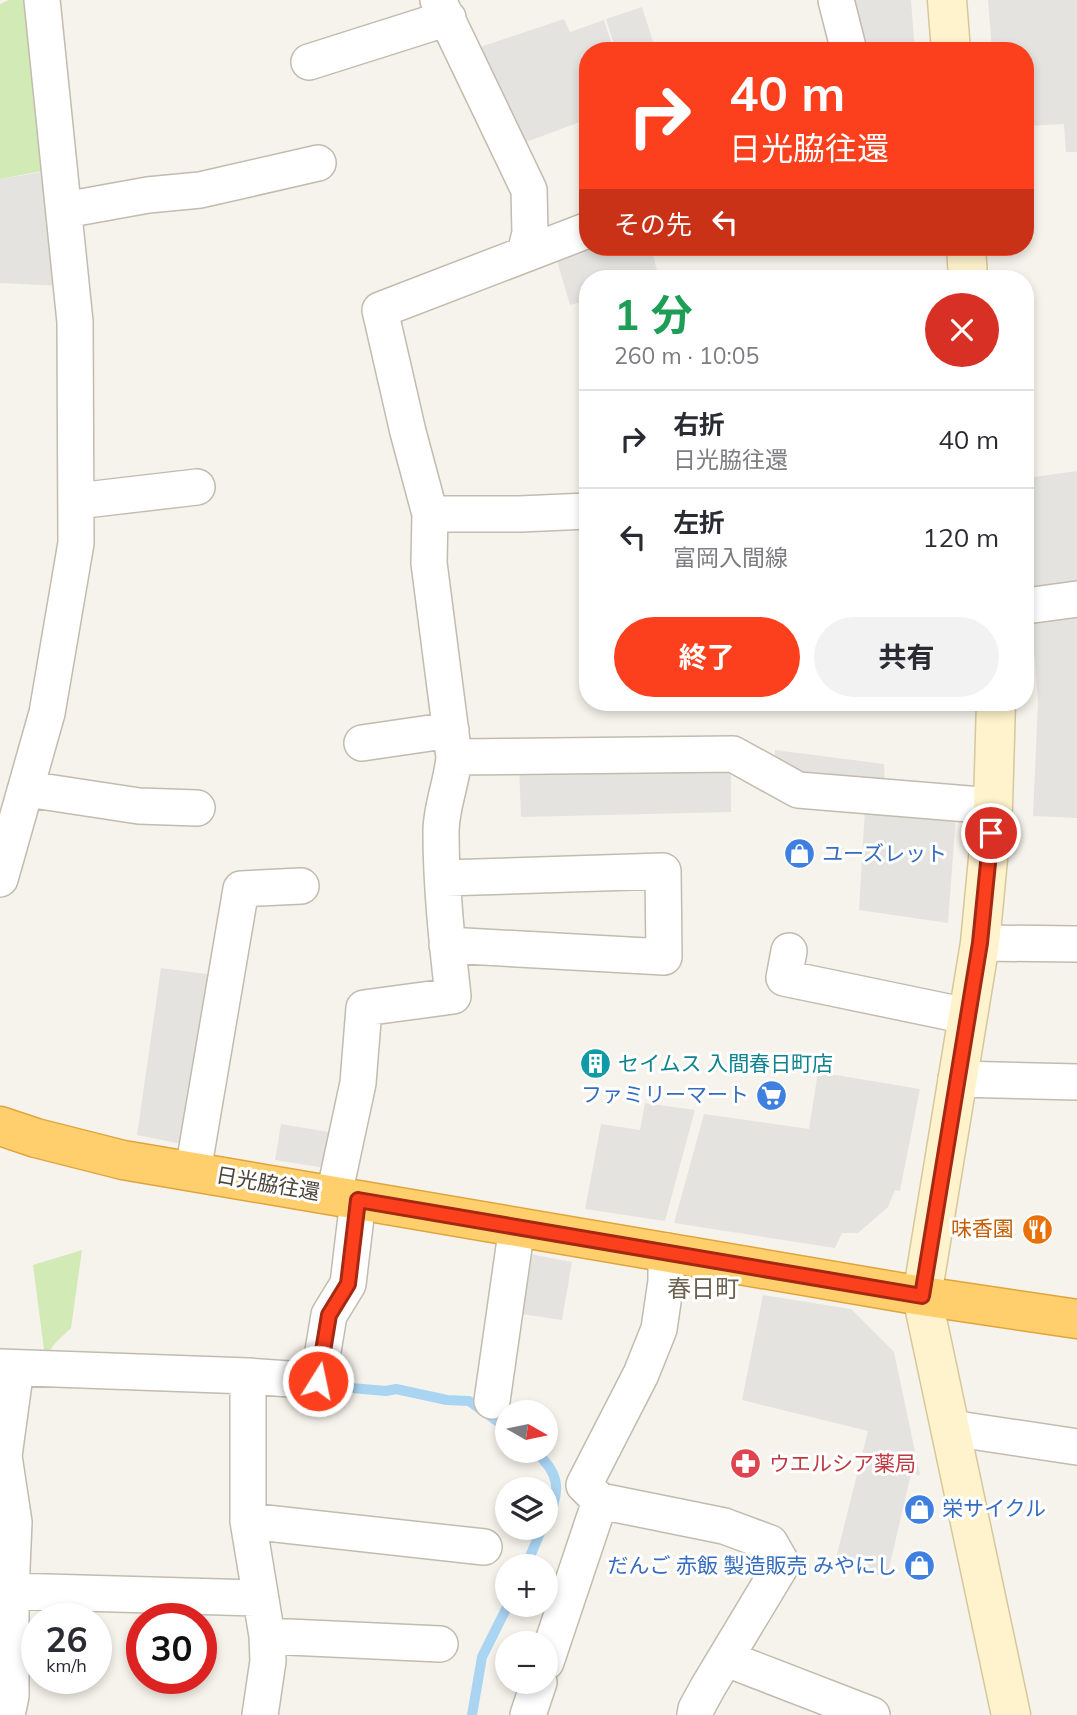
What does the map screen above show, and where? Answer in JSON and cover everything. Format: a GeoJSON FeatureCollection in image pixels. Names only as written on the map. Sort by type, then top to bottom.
{"type":"FeatureCollection","features":[{"type":"Feature","properties":{"kind":"highway","name":"日光脇往還"},"geometry":{"type":"LineString","coordinates":[[0,1126],[123,1160],[922,1296],[1077,1319]]}},
{"type":"Feature","properties":{"kind":"main road"},"geometry":{"type":"LineString","coordinates":[[947,0],[950,42]]}},
{"type":"Feature","properties":{"kind":"main road"},"geometry":{"type":"LineString","coordinates":[[996,711],[993,806],[980,943],[922,1296],[1011,1715]]}},
{"type":"Feature","properties":{"kind":"street"},"geometry":{"type":"LineString","coordinates":[[0,879],[6,837],[27,789],[47,713],[76,542],[75,322],[42,0]]}},
{"type":"Feature","properties":{"kind":"street"},"geometry":{"type":"LineString","coordinates":[[836,0],[847,42]]}},
{"type":"Feature","properties":{"kind":"street"},"geometry":{"type":"LineString","coordinates":[[309,62],[445,6],[529,190],[530,233],[525,253]]}},
{"type":"Feature","properties":{"kind":"street"},"geometry":{"type":"LineString","coordinates":[[65,211],[148,195],[200,190],[318,163]]}},
{"type":"Feature","properties":{"kind":"street"},"geometry":{"type":"LineString","coordinates":[[7,1715],[11,1696],[14,1521],[4,1457],[8,1368],[318,1381],[329,1315],[348,1284],[346,1197],[364,1008],[453,996],[447,945],[441,831],[453,774],[452,743],[429,563],[430,514],[380,310],[579,233]]}},
{"type":"Feature","properties":{"kind":"street"},"geometry":{"type":"LineString","coordinates":[[77,501],[197,487]]}},
{"type":"Feature","properties":{"kind":"street"},"geometry":{"type":"LineString","coordinates":[[430,514],[579,511]]}},
{"type":"Feature","properties":{"kind":"street"},"geometry":{"type":"LineString","coordinates":[[1034,605],[1077,599]]}},
{"type":"Feature","properties":{"kind":"street"},"geometry":{"type":"LineString","coordinates":[[362,743],[452,743],[733,754],[798,790],[993,806]]}},
{"type":"Feature","properties":{"kind":"street"},"geometry":{"type":"LineString","coordinates":[[27,789],[139,806],[197,808]]}},
{"type":"Feature","properties":{"kind":"street"},"geometry":{"type":"LineString","coordinates":[[444,878],[663,871],[664,957],[447,945]]}},
{"type":"Feature","properties":{"kind":"street"},"geometry":{"type":"LineString","coordinates":[[193,1171],[241,889],[301,886]]}},
{"type":"Feature","properties":{"kind":"street"},"geometry":{"type":"LineString","coordinates":[[980,943],[1077,944]]}},
{"type":"Feature","properties":{"kind":"street"},"geometry":{"type":"LineString","coordinates":[[789,951],[784,978],[967,1016]]}},
{"type":"Feature","properties":{"kind":"street"},"geometry":{"type":"LineString","coordinates":[[956,1079],[1077,1082]]}},
{"type":"Feature","properties":{"kind":"street"},"geometry":{"type":"LineString","coordinates":[[492,1401],[517,1226]]}},
{"type":"Feature","properties":{"kind":"street"},"geometry":{"type":"LineString","coordinates":[[666,1251],[666,1281],[659,1329],[641,1374],[584,1485],[600,1501],[724,1526],[770,1543],[782,1564],[727,1659],[708,1686],[695,1715]]}},
{"type":"Feature","properties":{"kind":"street"},"geometry":{"type":"LineString","coordinates":[[248,1376],[248,1521],[268,1636],[268,1661],[260,1715]]}},
{"type":"Feature","properties":{"kind":"street"},"geometry":{"type":"LineString","coordinates":[[951,1428],[1077,1447]]}},
{"type":"Feature","properties":{"kind":"street"},"geometry":{"type":"LineString","coordinates":[[556,1631],[600,1501]]}},
{"type":"Feature","properties":{"kind":"street"},"geometry":{"type":"LineString","coordinates":[[248,1521],[484,1547]]}},
{"type":"Feature","properties":{"kind":"street"},"geometry":{"type":"LineString","coordinates":[[11,1591],[260,1598]]}},
{"type":"Feature","properties":{"kind":"street"},"geometry":{"type":"LineString","coordinates":[[268,1636],[440,1644]]}},
{"type":"Feature","properties":{"kind":"street"},"geometry":{"type":"LineString","coordinates":[[727,1659],[872,1715]]}},
{"type":"Feature","properties":{"kind":"street"},"geometry":{"type":"LineString","coordinates":[[528,1715],[535,1694]]}},
{"type":"Feature","properties":{"kind":"green space"},"geometry":{"type":"Polygon","coordinates":[[[9,0],[32,0],[48,170],[0,179],[0,4],[9,0]]]}},
{"type":"Feature","properties":{"kind":"green space"},"geometry":{"type":"Polygon","coordinates":[[[82,1250],[71,1328],[45,1357],[33,1265],[82,1250]]]}},
{"type":"Feature","properties":{"kind":"shaded area"},"geometry":{"type":"Polygon","coordinates":[[[847,0],[911,0],[914,42],[858,42],[847,0]]]}},
{"type":"Feature","properties":{"kind":"shaded area"},"geometry":{"type":"Polygon","coordinates":[[[988,0],[1077,0],[1077,152],[1066,152],[1064,124],[1034,126],[1034,42],[991,42],[988,0]]]}},
{"type":"Feature","properties":{"kind":"shaded area"},"geometry":{"type":"Polygon","coordinates":[[[642,7],[653,42],[613,42],[606,19],[642,7]]]}},
{"type":"Feature","properties":{"kind":"shaded area"},"geometry":{"type":"Polygon","coordinates":[[[564,19],[570,32],[604,20],[611,42],[579,42],[579,122],[518,145],[471,50],[564,19]]]}},
{"type":"Feature","properties":{"kind":"shaded area"},"geometry":{"type":"Polygon","coordinates":[[[49,171],[63,286],[0,283],[0,179],[49,171]]]}},
{"type":"Feature","properties":{"kind":"shaded area"},"geometry":{"type":"Polygon","coordinates":[[[579,248],[579,256],[653,256],[657,270],[579,270],[579,302],[570,305],[554,251],[579,248]]]}},
{"type":"Feature","properties":{"kind":"shaded area"},"geometry":{"type":"Polygon","coordinates":[[[1077,471],[1077,588],[1034,594],[1034,477],[1077,471]]]}},
{"type":"Feature","properties":{"kind":"shaded area"},"geometry":{"type":"Polygon","coordinates":[[[1077,608],[1077,818],[1033,816],[1038,702],[1034,613],[1077,608]]]}},
{"type":"Feature","properties":{"kind":"shaded area"},"geometry":{"type":"Polygon","coordinates":[[[775,750],[884,764],[885,787],[802,780],[774,764],[775,750]]]}},
{"type":"Feature","properties":{"kind":"shaded area"},"geometry":{"type":"Polygon","coordinates":[[[731,762],[731,812],[521,817],[519,764],[731,762]]]}},
{"type":"Feature","properties":{"kind":"shaded area"},"geometry":{"type":"Polygon","coordinates":[[[865,808],[956,815],[948,923],[859,910],[865,808]]]}},
{"type":"Feature","properties":{"kind":"shaded area"},"geometry":{"type":"Polygon","coordinates":[[[161,968],[214,975],[187,1145],[137,1135],[161,968]]]}},
{"type":"Feature","properties":{"kind":"shaded area"},"geometry":{"type":"Polygon","coordinates":[[[818,1072],[920,1089],[900,1191],[895,1190],[888,1207],[858,1233],[842,1233],[835,1248],[674,1223],[704,1114],[809,1129],[818,1072]]]}},
{"type":"Feature","properties":{"kind":"shaded area"},"geometry":{"type":"Polygon","coordinates":[[[645,1103],[695,1110],[665,1221],[585,1209],[601,1124],[640,1130],[645,1103]]]}},
{"type":"Feature","properties":{"kind":"shaded area"},"geometry":{"type":"Polygon","coordinates":[[[281,1124],[341,1134],[332,1169],[275,1160],[281,1124]]]}},
{"type":"Feature","properties":{"kind":"shaded area"},"geometry":{"type":"Polygon","coordinates":[[[530,1254],[572,1262],[562,1320],[515,1313],[530,1254]]]}},
{"type":"Feature","properties":{"kind":"shaded area"},"geometry":{"type":"Polygon","coordinates":[[[763,1295],[851,1309],[894,1352],[920,1475],[911,1474],[887,1577],[834,1566],[868,1431],[742,1400],[763,1295]]]}},
{"type":"Feature","properties":{"kind":"waterway"},"geometry":{"type":"LineString","coordinates":[[329,1386],[386,1391],[396,1389],[447,1400],[469,1401],[495,1420]]}},
{"type":"Feature","properties":{"kind":"waterway"},"geometry":{"type":"LineString","coordinates":[[546,1463],[554,1477]]}},
{"type":"Feature","properties":{"kind":"waterway"},"geometry":{"type":"LineString","coordinates":[[531,1554],[537,1540]]}},
{"type":"Feature","properties":{"kind":"waterway"},"geometry":{"type":"LineString","coordinates":[[472,1715],[482,1657],[502,1617]]}},
{"type":"Feature","properties":{"kind":"place","name":"ユーズレット"},"geometry":{"type":"Point","coordinates":[799,854]}},
{"type":"Feature","properties":{"kind":"place","name":"セイムス 入間春日町店"},"geometry":{"type":"Point","coordinates":[595,1064]}},
{"type":"Feature","properties":{"kind":"place","name":"ファミリーマート"},"geometry":{"type":"Point","coordinates":[772,1095]}},
{"type":"Feature","properties":{"kind":"place","name":"味香園"},"geometry":{"type":"Point","coordinates":[1037,1229]}},
{"type":"Feature","properties":{"kind":"place","name":"ウエルシア薬局"},"geometry":{"type":"Point","coordinates":[746,1464]}},
{"type":"Feature","properties":{"kind":"place","name":"栄サイクル"},"geometry":{"type":"Point","coordinates":[919,1509]}},
{"type":"Feature","properties":{"kind":"place","name":"だんご 赤飯 製造販売 みやにし"},"geometry":{"type":"Point","coordinates":[920,1566]}},
{"type":"Feature","properties":{"kind":"district","name":"春日町"},"geometry":{"type":"Point","coordinates":[703,1289]}},
{"type":"Feature","properties":{"kind":"route"},"geometry":{"type":"LineString","coordinates":[[318,1381],[329,1315],[348,1284],[358,1200],[922,1296],[980,943],[991,833]]}}]}
